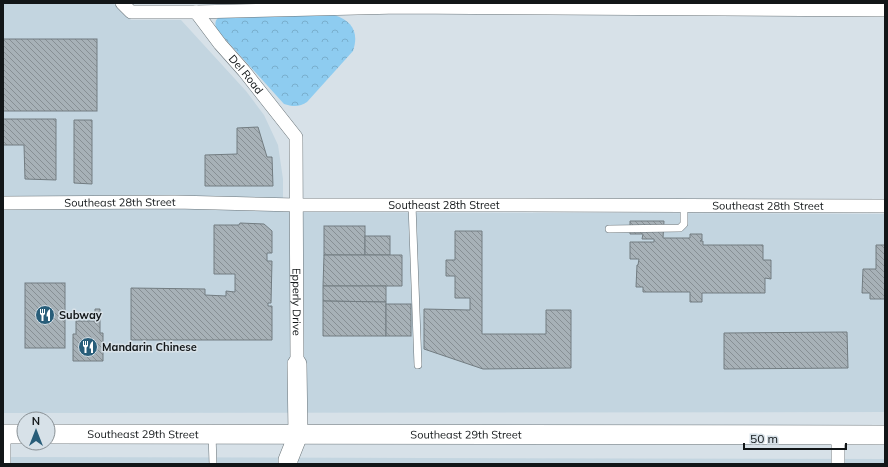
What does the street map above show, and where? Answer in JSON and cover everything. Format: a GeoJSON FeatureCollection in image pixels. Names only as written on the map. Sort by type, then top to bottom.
{"type":"FeatureCollection","features":[{"type":"Feature","properties":{"kind":"main road","name":"Epperly Drive"},"geometry":{"type":"LineString","coordinates":[[288,464],[288,460],[298,435],[297,364]]}},
{"type":"Feature","properties":{"kind":"main road"},"geometry":{"type":"LineString","coordinates":[[4,434],[16,434]]}},
{"type":"Feature","properties":{"kind":"main road","name":"Southeast 29th Street"},"geometry":{"type":"LineString","coordinates":[[56,434],[885,435]]}},
{"type":"Feature","properties":{"kind":"street"},"geometry":{"type":"LineString","coordinates":[[127,7],[196,12],[400,5],[885,10]]}},
{"type":"Feature","properties":{"kind":"street","name":"Del Road"},"geometry":{"type":"LineString","coordinates":[[196,12],[220,44],[244,71],[296,137]]}},
{"type":"Feature","properties":{"kind":"street","name":"Epperly Drive"},"geometry":{"type":"LineString","coordinates":[[296,137],[297,364]]}},
{"type":"Feature","properties":{"kind":"street","name":"Southeast 28th Street"},"geometry":{"type":"LineString","coordinates":[[3,203],[175,202],[296,205],[885,206]]}},
{"type":"Feature","properties":{"kind":"street"},"geometry":{"type":"LineString","coordinates":[[4,434],[4,464]]}},
{"type":"Feature","properties":{"kind":"street"},"geometry":{"type":"LineString","coordinates":[[838,435],[838,464]]}},
{"type":"Feature","properties":{"kind":"lane"},"geometry":{"type":"LineString","coordinates":[[412,205],[418,365]]}},
{"type":"Feature","properties":{"kind":"lane"},"geometry":{"type":"LineString","coordinates":[[609,228],[680,228],[684,224],[684,205]]}},
{"type":"Feature","properties":{"kind":"lane"},"geometry":{"type":"LineString","coordinates":[[212,434],[213,464]]}},
{"type":"Feature","properties":{"kind":"shaded area"},"geometry":{"type":"Polygon","coordinates":[[[3,3],[113,3],[131,20],[181,20],[246,91],[264,115],[278,145],[283,179],[283,212],[885,214],[885,412],[56,413],[56,411],[16,411],[16,413],[3,413],[3,3]]]}},
{"type":"Feature","properties":{"kind":"shaded area"},"geometry":{"type":"Polygon","coordinates":[[[3,457],[885,459],[885,464],[3,464],[3,457]]]}},
{"type":"Feature","properties":{"kind":"green space"},"geometry":{"type":"Polygon","coordinates":[[[222,15],[334,15],[346,21],[353,28],[355,33],[355,45],[353,51],[307,102],[299,106],[287,105],[284,104],[217,30],[216,21],[222,15]]]}},
{"type":"Feature","properties":{"kind":"building"},"geometry":{"type":"Polygon","coordinates":[[[3,39],[97,39],[97,111],[3,111],[3,39]]]}},
{"type":"Feature","properties":{"kind":"building"},"geometry":{"type":"Polygon","coordinates":[[[3,119],[56,119],[56,180],[25,179],[24,145],[3,145],[3,119]]]}},
{"type":"Feature","properties":{"kind":"building"},"geometry":{"type":"Polygon","coordinates":[[[74,120],[92,120],[92,184],[74,183],[74,120]]]}},
{"type":"Feature","properties":{"kind":"building"},"geometry":{"type":"Polygon","coordinates":[[[258,127],[267,157],[272,157],[273,186],[205,186],[205,155],[237,154],[237,128],[258,127]]]}},
{"type":"Feature","properties":{"kind":"building"},"geometry":{"type":"Polygon","coordinates":[[[630,221],[664,221],[663,238],[690,238],[690,234],[702,234],[702,240],[700,241],[703,241],[703,245],[763,245],[763,260],[771,260],[771,279],[765,278],[765,293],[702,293],[702,302],[690,302],[690,292],[643,292],[643,287],[636,287],[637,265],[639,259],[630,259],[630,242],[654,242],[654,239],[642,239],[643,234],[630,234],[630,221]]]}},
{"type":"Feature","properties":{"kind":"building"},"geometry":{"type":"Polygon","coordinates":[[[240,223],[264,224],[272,231],[272,253],[267,253],[267,261],[272,261],[271,303],[268,303],[268,306],[272,306],[272,340],[131,340],[131,288],[205,289],[205,295],[226,296],[226,291],[235,292],[235,274],[214,274],[214,225],[239,225],[240,223]]]}},
{"type":"Feature","properties":{"kind":"building"},"geometry":{"type":"Polygon","coordinates":[[[324,226],[365,226],[365,255],[324,255],[324,226]]]}},
{"type":"Feature","properties":{"kind":"building"},"geometry":{"type":"Polygon","coordinates":[[[455,231],[482,231],[482,334],[546,334],[546,310],[571,310],[571,368],[483,369],[424,349],[424,309],[470,310],[470,298],[455,298],[455,276],[446,276],[446,260],[455,260],[455,231]]]}},
{"type":"Feature","properties":{"kind":"building"},"geometry":{"type":"Polygon","coordinates":[[[365,236],[390,236],[390,255],[365,255],[365,236]]]}},
{"type":"Feature","properties":{"kind":"building"},"geometry":{"type":"Polygon","coordinates":[[[876,245],[885,245],[885,299],[870,299],[870,293],[862,293],[863,269],[876,269],[876,245]]]}},
{"type":"Feature","properties":{"kind":"building"},"geometry":{"type":"Polygon","coordinates":[[[324,255],[402,255],[402,286],[323,286],[324,255]]]}},
{"type":"Feature","properties":{"kind":"building","name":"Subway"},"geometry":{"type":"Polygon","coordinates":[[[25,283],[65,283],[65,348],[25,348],[25,283]]]}},
{"type":"Feature","properties":{"kind":"building"},"geometry":{"type":"Polygon","coordinates":[[[323,286],[386,286],[386,302],[323,301],[323,286]]]}},
{"type":"Feature","properties":{"kind":"building"},"geometry":{"type":"Polygon","coordinates":[[[323,301],[386,302],[386,336],[323,336],[323,301]]]}},
{"type":"Feature","properties":{"kind":"building"},"geometry":{"type":"Polygon","coordinates":[[[386,304],[411,304],[411,336],[386,336],[386,304]]]}},
{"type":"Feature","properties":{"kind":"building","name":"Mandarin Chinese"},"geometry":{"type":"Polygon","coordinates":[[[95,309],[100,309],[100,333],[103,333],[103,361],[73,361],[73,334],[76,334],[76,321],[95,321],[95,309]]]}},
{"type":"Feature","properties":{"kind":"building"},"geometry":{"type":"Polygon","coordinates":[[[847,332],[848,368],[724,369],[724,333],[847,332]]]}},
{"type":"Feature","properties":{"kind":"place","name":"Subway"},"geometry":{"type":"Point","coordinates":[45,315]}},
{"type":"Feature","properties":{"kind":"place","name":"Mandarin Chinese"},"geometry":{"type":"Point","coordinates":[88,347]}}]}
